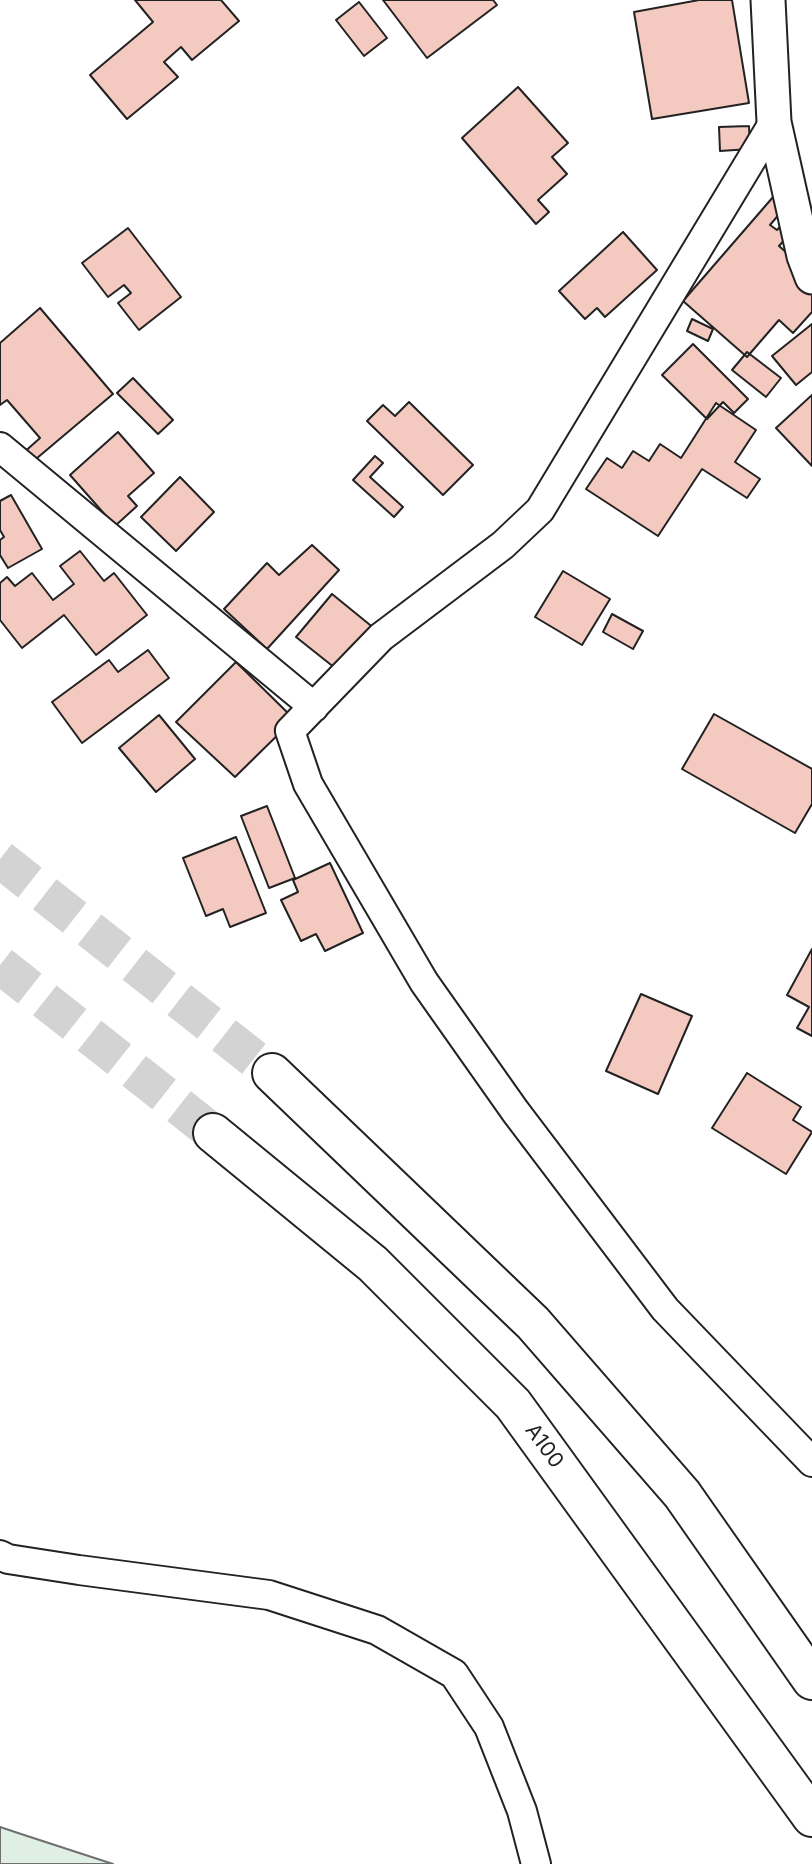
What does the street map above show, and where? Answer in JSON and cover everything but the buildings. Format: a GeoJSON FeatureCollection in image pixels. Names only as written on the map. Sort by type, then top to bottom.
{"type":"FeatureCollection","features":[{"type":"Feature","properties":{"kind":"highway"},"geometry":{"type":"LineString","coordinates":[[272,1073],[533,1323],[682,1494],[812,1680]]}},
{"type":"Feature","properties":{"kind":"highway","name":"A100"},"geometry":{"type":"LineString","coordinates":[[213,1133],[373,1264],[513,1404],[812,1817]]}},
{"type":"Feature","properties":{"kind":"street"},"geometry":{"type":"LineString","coordinates":[[768,0],[774,122],[804,256],[812,277]]}},
{"type":"Feature","properties":{"kind":"street"},"geometry":{"type":"LineString","coordinates":[[774,122],[540,510],[503,545],[381,637],[290,731],[308,784],[424,982],[523,1121],[665,1309],[812,1462]]}},
{"type":"Feature","properties":{"kind":"street"},"geometry":{"type":"LineString","coordinates":[[0,447],[314,707]]}},
{"type":"Feature","properties":{"kind":"street"},"geometry":{"type":"LineString","coordinates":[[0,1555],[8,1559],[67,1568],[269,1595],[377,1630],[453,1674],[461,1685],[489,1727],[522,1811],[536,1864]]}},
{"type":"Feature","properties":{"kind":"green space"},"geometry":{"type":"Polygon","coordinates":[[[0,1827],[18,1833],[113,1864],[0,1864],[0,1827]]]}},
{"type":"Feature","properties":{"kind":"tunnel"},"geometry":{"type":"LineString","coordinates":[[0,859],[272,1073]]}},
{"type":"Feature","properties":{"kind":"tunnel"},"geometry":{"type":"LineString","coordinates":[[0,965],[213,1133]]}}]}
